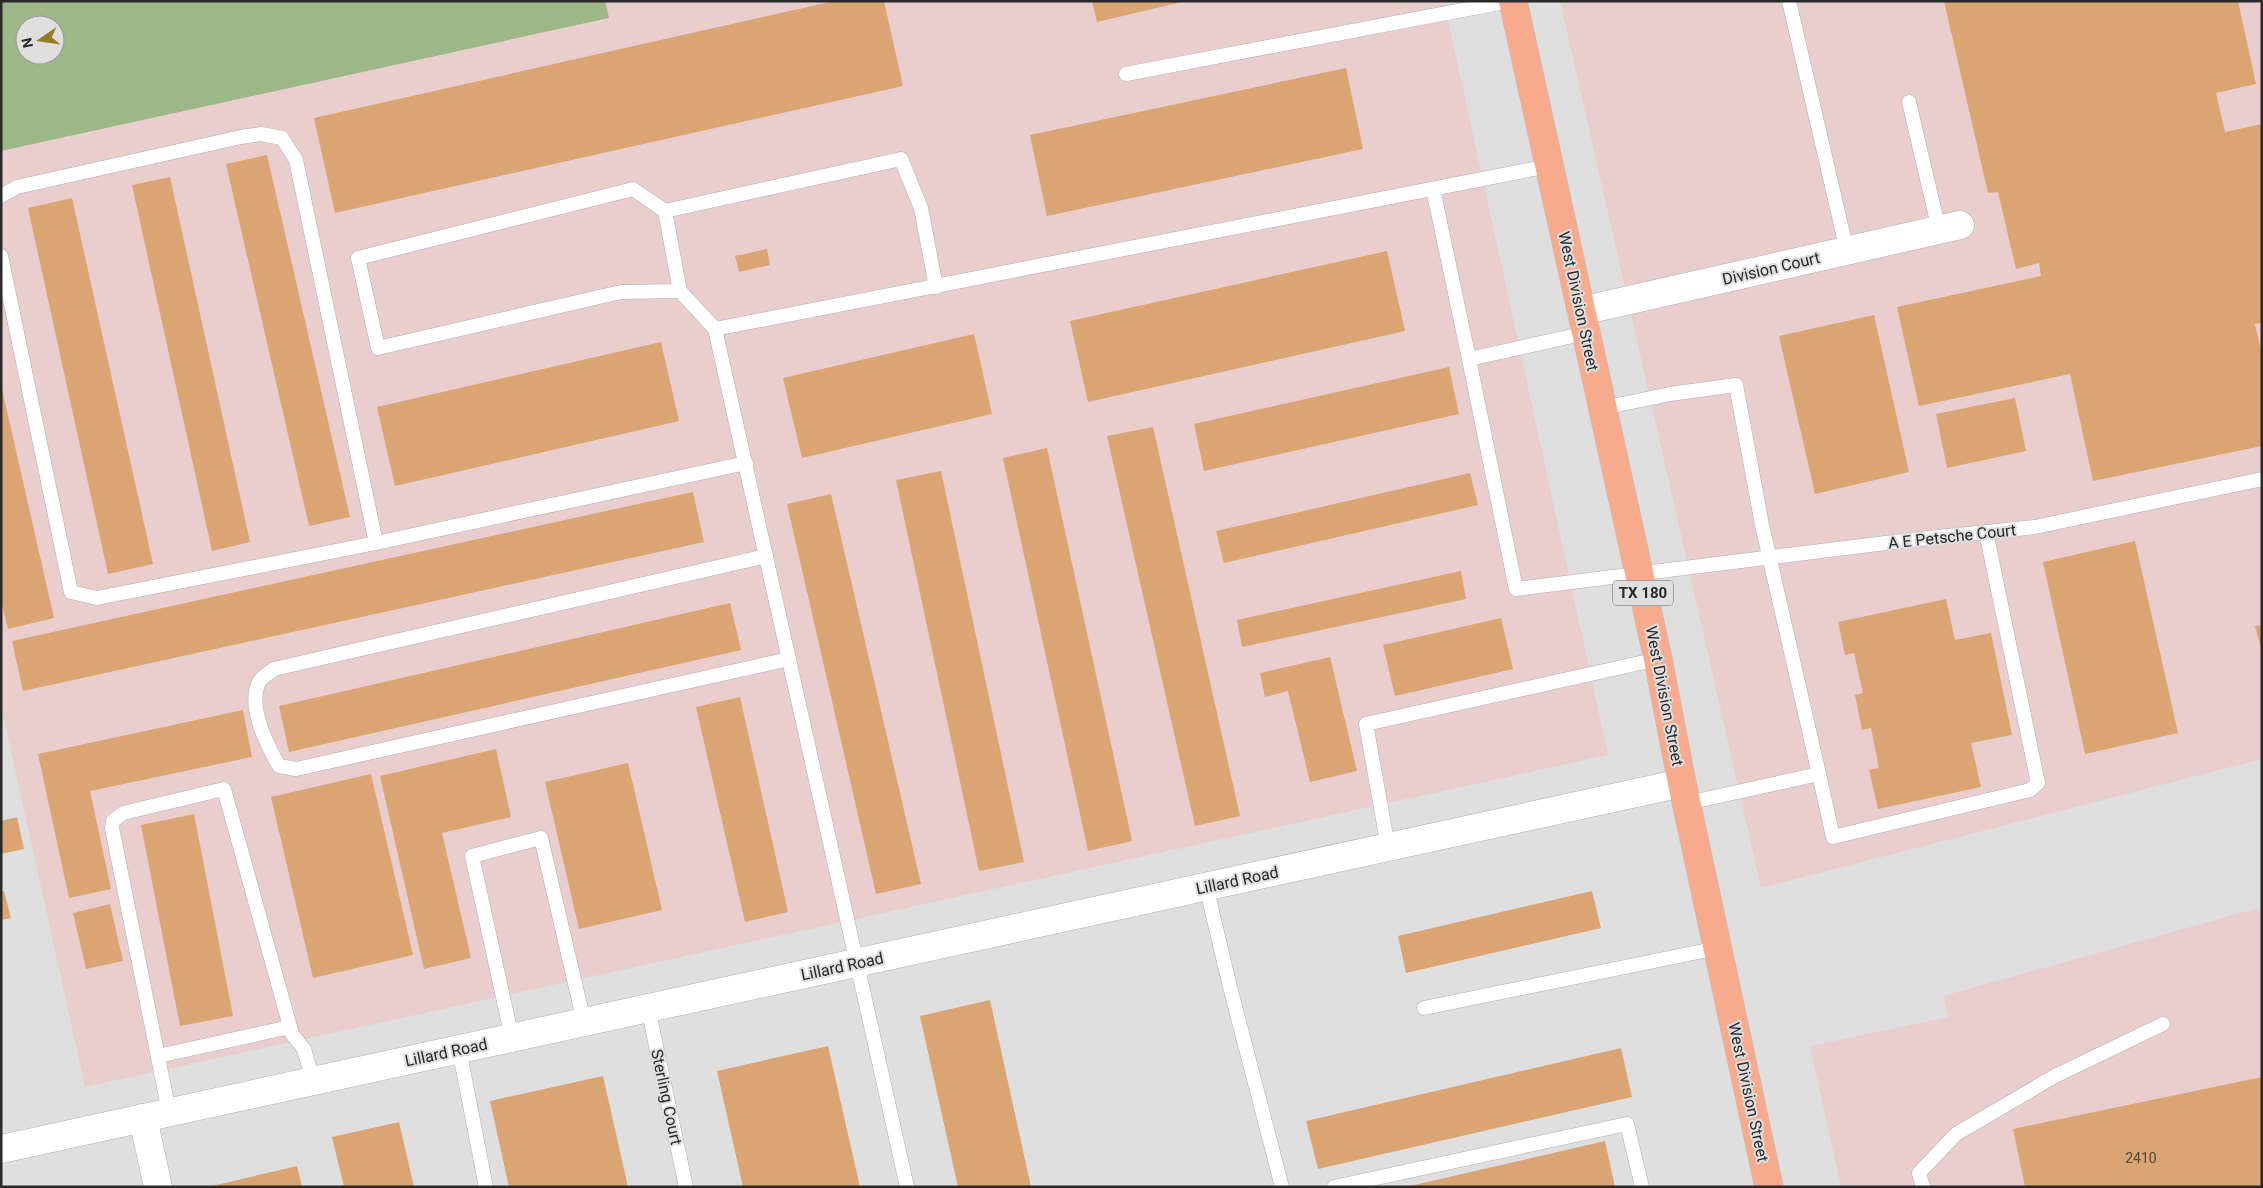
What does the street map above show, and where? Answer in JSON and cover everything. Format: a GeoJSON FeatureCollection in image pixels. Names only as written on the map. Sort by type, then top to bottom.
{"type":"FeatureCollection","features":[{"type":"Feature","properties":{"kind":"main road","name":"West Division Street"},"geometry":{"type":"LineString","coordinates":[[1511,1],[1658,659],[1684,793],[1769,1187]]}},
{"type":"Feature","properties":{"kind":"street","name":"Division Court"},"geometry":{"type":"LineString","coordinates":[[1583,322],[1847,251],[1950,228]]}},
{"type":"Feature","properties":{"kind":"street","name":"Lillard Road"},"geometry":{"type":"LineString","coordinates":[[1,1149],[1388,847],[1684,793]]}},
{"type":"Feature","properties":{"kind":"street"},"geometry":{"type":"LineString","coordinates":[[143,1118],[158,1187]]}},
{"type":"Feature","properties":{"kind":"lane"},"geometry":{"type":"LineString","coordinates":[[1126,74],[1511,1]]}},
{"type":"Feature","properties":{"kind":"lane"},"geometry":{"type":"LineString","coordinates":[[1789,1],[1847,251]]}},
{"type":"Feature","properties":{"kind":"lane"},"geometry":{"type":"LineString","coordinates":[[1909,102],[1950,228]]}},
{"type":"Feature","properties":{"kind":"lane"},"geometry":{"type":"LineString","coordinates":[[1,196],[17,187],[241,137],[261,134],[282,138],[296,160],[376,543]]}},
{"type":"Feature","properties":{"kind":"lane"},"geometry":{"type":"LineString","coordinates":[[665,211],[902,158],[921,208],[936,287]]}},
{"type":"Feature","properties":{"kind":"lane"},"geometry":{"type":"LineString","coordinates":[[715,329],[1549,166]]}},
{"type":"Feature","properties":{"kind":"lane"},"geometry":{"type":"LineString","coordinates":[[680,291],[620,292],[378,348],[358,258],[633,189],[665,211],[680,291],[715,329],[907,1187]]}},
{"type":"Feature","properties":{"kind":"lane"},"geometry":{"type":"LineString","coordinates":[[1433,189],[1469,359],[1583,322]]}},
{"type":"Feature","properties":{"kind":"lane"},"geometry":{"type":"LineString","coordinates":[[1,256],[71,592],[97,598],[376,543],[746,464]]}},
{"type":"Feature","properties":{"kind":"lane","name":"A E Petsche Court"},"geometry":{"type":"LineString","coordinates":[[1469,359],[1516,589],[2035,527],[2262,479]]}},
{"type":"Feature","properties":{"kind":"lane"},"geometry":{"type":"LineString","coordinates":[[1603,408],[1670,394],[1736,385],[1762,525],[1833,836],[2030,790],[2038,783],[1986,532]]}},
{"type":"Feature","properties":{"kind":"lane"},"geometry":{"type":"LineString","coordinates":[[766,556],[274,669],[260,681],[254,701],[266,744],[280,766],[296,769],[790,659]]}},
{"type":"Feature","properties":{"kind":"lane"},"geometry":{"type":"LineString","coordinates":[[1388,847],[1366,724],[1658,659]]}},
{"type":"Feature","properties":{"kind":"lane"},"geometry":{"type":"LineString","coordinates":[[1684,793],[1818,774]]}},
{"type":"Feature","properties":{"kind":"lane"},"geometry":{"type":"LineString","coordinates":[[170,1112],[112,828],[113,821],[123,812],[224,789],[292,1034],[304,1049],[313,1081]]}},
{"type":"Feature","properties":{"kind":"lane"},"geometry":{"type":"LineString","coordinates":[[512,1038],[472,856],[541,838],[584,1022]]}},
{"type":"Feature","properties":{"kind":"lane"},"geometry":{"type":"LineString","coordinates":[[1206,886],[1230,988],[1282,1187]]}},
{"type":"Feature","properties":{"kind":"lane"},"geometry":{"type":"LineString","coordinates":[[1424,1008],[1718,948]]}},
{"type":"Feature","properties":{"kind":"lane","name":"Sterling Court"},"geometry":{"type":"LineString","coordinates":[[648,1008],[686,1187]]}},
{"type":"Feature","properties":{"kind":"lane"},"geometry":{"type":"LineString","coordinates":[[1923,1187],[1920,1173],[1956,1134],[2055,1076],[2163,1024]]}},
{"type":"Feature","properties":{"kind":"lane"},"geometry":{"type":"LineString","coordinates":[[158,1056],[290,1027]]}},
{"type":"Feature","properties":{"kind":"lane"},"geometry":{"type":"LineString","coordinates":[[459,1049],[486,1187]]}},
{"type":"Feature","properties":{"kind":"lane"},"geometry":{"type":"LineString","coordinates":[[1334,1187],[1627,1124],[1642,1187]]}},
{"type":"Feature","properties":{"kind":"shaded area"},"geometry":{"type":"Polygon","coordinates":[[[605,1],[1444,1],[1608,755],[85,1087],[1,705],[1,151],[608,18],[605,1]]]}},
{"type":"Feature","properties":{"kind":"shaded area"},"geometry":{"type":"Polygon","coordinates":[[[1560,1],[2262,1],[2262,759],[1761,888],[1560,1]]]}},
{"type":"Feature","properties":{"kind":"shaded area"},"geometry":{"type":"Polygon","coordinates":[[[2262,907],[2262,1187],[1841,1187],[1810,1046],[1948,1017],[1943,996],[2262,907]]]}},
{"type":"Feature","properties":{"kind":"green space"},"geometry":{"type":"Polygon","coordinates":[[[1,1],[605,1],[609,18],[1,151],[1,1]]]}},
{"type":"Feature","properties":{"kind":"building"},"geometry":{"type":"Polygon","coordinates":[[[834,1],[884,1],[903,86],[335,213],[314,118],[834,1]]]}},
{"type":"Feature","properties":{"kind":"building"},"geometry":{"type":"Polygon","coordinates":[[[1092,1],[1182,1],[1182,2],[1097,22],[1092,1]]]}},
{"type":"Feature","properties":{"kind":"building"},"geometry":{"type":"Polygon","coordinates":[[[1944,1],[2238,1],[2256,84],[2216,93],[2225,132],[2262,124],[2262,323],[2255,324],[2262,354],[2262,446],[2093,481],[2070,374],[1919,406],[1897,307],[2041,276],[2039,263],[2016,269],[1998,192],[1988,193],[1944,1]]]}},
{"type":"Feature","properties":{"kind":"building"},"geometry":{"type":"Polygon","coordinates":[[[1346,68],[1363,149],[1047,216],[1030,135],[1346,68]]]}},
{"type":"Feature","properties":{"kind":"building"},"geometry":{"type":"Polygon","coordinates":[[[267,155],[350,517],[309,526],[226,164],[267,155]]]}},
{"type":"Feature","properties":{"kind":"building"},"geometry":{"type":"Polygon","coordinates":[[[170,177],[250,542],[212,551],[132,185],[170,177]]]}},
{"type":"Feature","properties":{"kind":"building"},"geometry":{"type":"Polygon","coordinates":[[[72,198],[153,564],[108,574],[28,208],[72,198]]]}},
{"type":"Feature","properties":{"kind":"building"},"geometry":{"type":"Polygon","coordinates":[[[767,249],[770,265],[739,272],[735,256],[767,249]]]}},
{"type":"Feature","properties":{"kind":"building"},"geometry":{"type":"Polygon","coordinates":[[[1387,251],[1405,331],[1088,402],[1070,321],[1387,251]]]}},
{"type":"Feature","properties":{"kind":"building"},"geometry":{"type":"Polygon","coordinates":[[[1874,315],[1909,472],[1815,494],[1779,336],[1874,315]]]}},
{"type":"Feature","properties":{"kind":"building"},"geometry":{"type":"Polygon","coordinates":[[[974,334],[992,414],[802,458],[783,378],[974,334]]]}},
{"type":"Feature","properties":{"kind":"building"},"geometry":{"type":"Polygon","coordinates":[[[661,342],[679,421],[395,486],[377,407],[661,342]]]}},
{"type":"Feature","properties":{"kind":"building"},"geometry":{"type":"Polygon","coordinates":[[[1449,367],[1459,414],[1204,471],[1194,424],[1449,367]]]}},
{"type":"Feature","properties":{"kind":"building"},"geometry":{"type":"Polygon","coordinates":[[[2,389],[54,618],[8,629],[1,600],[2,389]]]}},
{"type":"Feature","properties":{"kind":"building"},"geometry":{"type":"Polygon","coordinates":[[[2015,398],[2026,451],[1947,468],[1936,414],[2015,398]]]}},
{"type":"Feature","properties":{"kind":"building"},"geometry":{"type":"Polygon","coordinates":[[[1153,427],[1240,816],[1195,826],[1107,436],[1153,427]]]}},
{"type":"Feature","properties":{"kind":"building"},"geometry":{"type":"Polygon","coordinates":[[[1047,448],[1132,841],[1088,851],[1003,458],[1047,448]]]}},
{"type":"Feature","properties":{"kind":"building"},"geometry":{"type":"Polygon","coordinates":[[[941,471],[1024,862],[979,871],[896,480],[941,471]]]}},
{"type":"Feature","properties":{"kind":"building"},"geometry":{"type":"Polygon","coordinates":[[[1470,473],[1478,505],[1224,563],[1216,531],[1470,473]]]}},
{"type":"Feature","properties":{"kind":"building"},"geometry":{"type":"Polygon","coordinates":[[[693,492],[704,542],[23,691],[12,641],[693,492]]]}},
{"type":"Feature","properties":{"kind":"building"},"geometry":{"type":"Polygon","coordinates":[[[831,494],[921,884],[876,894],[787,504],[831,494]]]}},
{"type":"Feature","properties":{"kind":"building"},"geometry":{"type":"Polygon","coordinates":[[[2135,541],[2178,733],[2085,754],[2043,562],[2135,541]]]}},
{"type":"Feature","properties":{"kind":"building"},"geometry":{"type":"Polygon","coordinates":[[[1461,571],[1466,599],[1242,647],[1237,620],[1461,571]]]}},
{"type":"Feature","properties":{"kind":"building"},"geometry":{"type":"Polygon","coordinates":[[[1946,599],[1955,640],[1991,633],[2012,735],[1971,743],[1981,787],[1878,809],[1869,770],[1879,768],[1871,728],[1862,730],[1855,695],[1863,693],[1854,653],[1845,655],[1838,622],[1946,599]]]}},
{"type":"Feature","properties":{"kind":"building"},"geometry":{"type":"Polygon","coordinates":[[[730,603],[741,650],[289,752],[279,706],[730,603]]]}},
{"type":"Feature","properties":{"kind":"building"},"geometry":{"type":"Polygon","coordinates":[[[1501,618],[1513,669],[1395,696],[1383,645],[1501,618]]]}},
{"type":"Feature","properties":{"kind":"building"},"geometry":{"type":"Polygon","coordinates":[[[2262,625],[2262,648],[2261,649],[2255,626],[2262,625]]]}},
{"type":"Feature","properties":{"kind":"building"},"geometry":{"type":"Polygon","coordinates":[[[1330,657],[1357,771],[1310,782],[1288,691],[1265,697],[1260,673],[1330,657]]]}},
{"type":"Feature","properties":{"kind":"building"},"geometry":{"type":"Polygon","coordinates":[[[740,697],[788,912],[745,922],[696,707],[740,697]]]}},
{"type":"Feature","properties":{"kind":"building"},"geometry":{"type":"Polygon","coordinates":[[[243,710],[252,757],[90,791],[111,889],[69,898],[38,754],[243,710]]]}},
{"type":"Feature","properties":{"kind":"building"},"geometry":{"type":"Polygon","coordinates":[[[496,749],[511,817],[442,833],[471,958],[424,969],[380,776],[496,749]]]}},
{"type":"Feature","properties":{"kind":"building"},"geometry":{"type":"Polygon","coordinates":[[[628,763],[662,910],[579,929],[545,782],[628,763]]]}},
{"type":"Feature","properties":{"kind":"building"},"geometry":{"type":"Polygon","coordinates":[[[371,774],[413,955],[313,978],[271,797],[371,774]]]}},
{"type":"Feature","properties":{"kind":"building"},"geometry":{"type":"Polygon","coordinates":[[[194,814],[233,1016],[180,1026],[141,825],[194,814]]]}},
{"type":"Feature","properties":{"kind":"building"},"geometry":{"type":"Polygon","coordinates":[[[17,817],[24,849],[1,854],[1,821],[17,817]]]}},
{"type":"Feature","properties":{"kind":"building"},"geometry":{"type":"Polygon","coordinates":[[[4,891],[11,918],[1,920],[1,892],[4,891]]]}},
{"type":"Feature","properties":{"kind":"building"},"geometry":{"type":"Polygon","coordinates":[[[1592,891],[1601,928],[1406,973],[1398,936],[1592,891]]]}},
{"type":"Feature","properties":{"kind":"building"},"geometry":{"type":"Polygon","coordinates":[[[110,904],[123,961],[86,969],[73,913],[110,904]]]}},
{"type":"Feature","properties":{"kind":"building"},"geometry":{"type":"Polygon","coordinates":[[[990,1000],[1031,1187],[958,1187],[920,1016],[990,1000]]]}},
{"type":"Feature","properties":{"kind":"building"},"geometry":{"type":"Polygon","coordinates":[[[828,1046],[860,1187],[743,1187],[717,1071],[828,1046]]]}},
{"type":"Feature","properties":{"kind":"building"},"geometry":{"type":"Polygon","coordinates":[[[1621,1048],[1632,1097],[1318,1169],[1306,1121],[1621,1048]]]}},
{"type":"Feature","properties":{"kind":"building"},"geometry":{"type":"Polygon","coordinates":[[[603,1076],[628,1187],[509,1187],[490,1101],[603,1076]]]}},
{"type":"Feature","properties":{"kind":"building"},"geometry":{"type":"Polygon","coordinates":[[[2262,1077],[2262,1187],[2025,1187],[2013,1129],[2262,1077]]]}},
{"type":"Feature","properties":{"kind":"building"},"geometry":{"type":"Polygon","coordinates":[[[399,1122],[414,1187],[344,1187],[332,1137],[399,1122]]]}},
{"type":"Feature","properties":{"kind":"building"},"geometry":{"type":"Polygon","coordinates":[[[1605,1141],[1615,1187],[1410,1187],[1410,1186],[1605,1141]]]}},
{"type":"Feature","properties":{"kind":"building"},"geometry":{"type":"Polygon","coordinates":[[[297,1166],[302,1187],[212,1187],[212,1186],[297,1166]]]}}]}
